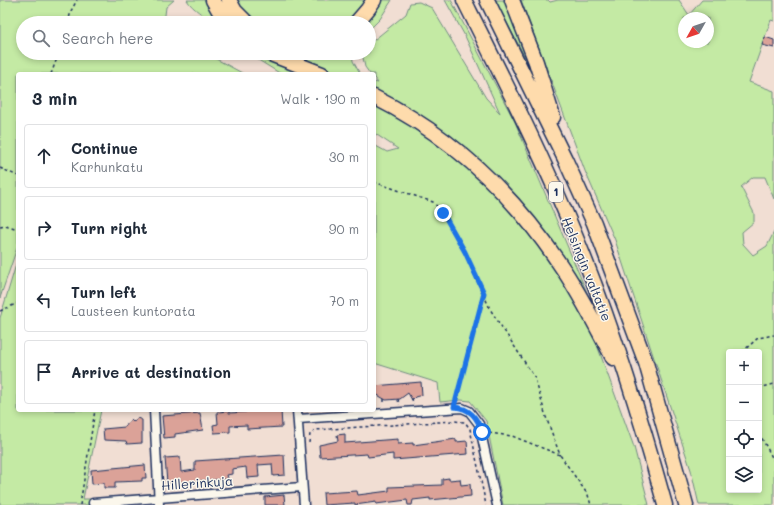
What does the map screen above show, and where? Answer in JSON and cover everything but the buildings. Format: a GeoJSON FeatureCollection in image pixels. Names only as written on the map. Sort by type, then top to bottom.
{"type":"FeatureCollection","features":[{"type":"Feature","properties":{"kind":"highway"},"geometry":{"type":"LineString","coordinates":[[213,0],[222,16]]}},
{"type":"Feature","properties":{"kind":"highway"},"geometry":{"type":"LineString","coordinates":[[229,0],[235,11],[240,16]]}},
{"type":"Feature","properties":{"kind":"highway"},"geometry":{"type":"LineString","coordinates":[[362,16],[374,0]]}},
{"type":"Feature","properties":{"kind":"highway","name":"Helsingin valtatie"},"geometry":{"type":"LineString","coordinates":[[464,0],[528,129],[582,253],[604,310],[641,421],[664,505]]}},
{"type":"Feature","properties":{"kind":"highway","name":"Helsingin valtatie"},"geometry":{"type":"LineString","coordinates":[[487,0],[566,159],[594,223],[646,363],[686,505]]}},
{"type":"Feature","properties":{"kind":"highway"},"geometry":{"type":"LineString","coordinates":[[512,0],[536,62],[566,159]]}},
{"type":"Feature","properties":{"kind":"highway"},"geometry":{"type":"LineString","coordinates":[[286,60],[317,72]]}},
{"type":"Feature","properties":{"kind":"highway"},"geometry":{"type":"LineString","coordinates":[[376,97],[441,136],[464,155],[512,202],[535,229],[559,263],[631,391]]}},
{"type":"Feature","properties":{"kind":"street"},"geometry":{"type":"LineString","coordinates":[[298,419],[454,407],[469,411],[475,417],[482,432],[497,505]]}},
{"type":"Feature","properties":{"kind":"street"},"geometry":{"type":"LineString","coordinates":[[154,412],[159,502]]}},
{"type":"Feature","properties":{"kind":"street"},"geometry":{"type":"LineString","coordinates":[[297,412],[304,505]]}},
{"type":"Feature","properties":{"kind":"street","name":"Hillerinkuja"},"geometry":{"type":"LineString","coordinates":[[93,503],[159,502],[302,487]]}},
{"type":"Feature","properties":{"kind":"path"},"geometry":{"type":"LineString","coordinates":[[70,16],[77,0]]}},
{"type":"Feature","properties":{"kind":"path"},"geometry":{"type":"LineString","coordinates":[[52,72],[56,60]]}},
{"type":"Feature","properties":{"kind":"path"},"geometry":{"type":"LineString","coordinates":[[0,168],[16,175]]}},
{"type":"Feature","properties":{"kind":"path"},"geometry":{"type":"LineString","coordinates":[[376,183],[433,202],[443,213],[465,252],[490,309],[535,378],[546,417],[560,455],[588,495],[591,505]]}},
{"type":"Feature","properties":{"kind":"path"},"geometry":{"type":"LineString","coordinates":[[0,226],[5,225],[16,228]]}},
{"type":"Feature","properties":{"kind":"path"},"geometry":{"type":"LineString","coordinates":[[454,407],[484,293]]}},
{"type":"Feature","properties":{"kind":"path"},"geometry":{"type":"LineString","coordinates":[[0,311],[16,304]]}},
{"type":"Feature","properties":{"kind":"path"},"geometry":{"type":"LineString","coordinates":[[745,349],[758,338],[774,335]]}},
{"type":"Feature","properties":{"kind":"path"},"geometry":{"type":"LineString","coordinates":[[762,387],[774,384]]}},
{"type":"Feature","properties":{"kind":"path"},"geometry":{"type":"LineString","coordinates":[[80,505],[95,412]]}},
{"type":"Feature","properties":{"kind":"path"},"geometry":{"type":"LineString","coordinates":[[309,447],[310,434],[315,430],[454,421],[465,422],[470,429],[486,505]]}},
{"type":"Feature","properties":{"kind":"path"},"geometry":{"type":"LineString","coordinates":[[482,432],[512,436],[560,455]]}},
{"type":"Feature","properties":{"kind":"path"},"geometry":{"type":"LineString","coordinates":[[762,439],[774,461]]}},
{"type":"Feature","properties":{"kind":"path"},"geometry":{"type":"LineString","coordinates":[[770,455],[774,451]]}},
{"type":"Feature","properties":{"kind":"green space"},"geometry":{"type":"Polygon","coordinates":[[[0,0],[174,0],[166,7],[165,16],[16,16],[16,60],[218,60],[240,72],[16,72],[16,251],[0,298],[0,0]]]}},
{"type":"Feature","properties":{"kind":"green space"},"geometry":{"type":"Polygon","coordinates":[[[187,0],[206,0],[214,16],[204,16],[192,7],[187,0]]]}},
{"type":"Feature","properties":{"kind":"green space"},"geometry":{"type":"Polygon","coordinates":[[[235,0],[366,0],[354,16],[248,16],[243,12],[235,0]]]}},
{"type":"Feature","properties":{"kind":"green space"},"geometry":{"type":"Polygon","coordinates":[[[379,0],[392,0],[376,23],[376,16],[367,16],[379,0]]]}},
{"type":"Feature","properties":{"kind":"green space"},"geometry":{"type":"Polygon","coordinates":[[[445,0],[451,0],[515,122],[596,314],[566,267],[436,127],[393,99],[376,91],[376,82],[378,83],[376,80],[376,72],[369,72],[365,67],[364,60],[376,60],[376,38],[406,14],[410,3],[419,2],[432,8],[486,98],[500,113],[465,36],[445,0]]]}},
{"type":"Feature","properties":{"kind":"green space"},"geometry":{"type":"Polygon","coordinates":[[[495,0],[508,0],[532,64],[529,65],[495,0]]]}},
{"type":"Feature","properties":{"kind":"green space"},"geometry":{"type":"Polygon","coordinates":[[[521,0],[548,0],[550,2],[558,0],[679,0],[687,12],[678,12],[678,48],[714,48],[714,12],[692,12],[702,0],[774,0],[774,21],[771,20],[749,82],[774,91],[774,199],[765,177],[753,177],[741,187],[754,213],[754,222],[742,232],[743,244],[753,255],[767,246],[774,232],[774,505],[699,505],[691,470],[615,240],[585,171],[521,0]]]}},
{"type":"Feature","properties":{"kind":"green space"},"geometry":{"type":"Polygon","coordinates":[[[258,60],[272,60],[301,72],[278,72],[258,60]]]}},
{"type":"Feature","properties":{"kind":"green space"},"geometry":{"type":"Polygon","coordinates":[[[298,60],[353,60],[359,72],[331,72],[298,60]]]}},
{"type":"Feature","properties":{"kind":"green space"},"geometry":{"type":"Polygon","coordinates":[[[376,103],[438,141],[510,208],[556,269],[576,301],[597,345],[634,447],[649,505],[503,505],[486,421],[470,401],[461,400],[440,402],[438,383],[376,364],[376,146],[387,152],[398,149],[376,134],[376,103]]]}},
{"type":"Feature","properties":{"kind":"green space"},"geometry":{"type":"Polygon","coordinates":[[[16,265],[16,412],[101,412],[83,499],[98,499],[99,505],[0,505],[0,318],[16,265]]]}},
{"type":"Feature","properties":{"kind":"route"},"geometry":{"type":"LineString","coordinates":[[443,213],[465,252],[484,293],[454,407],[469,411],[475,417],[482,432]]}}]}
